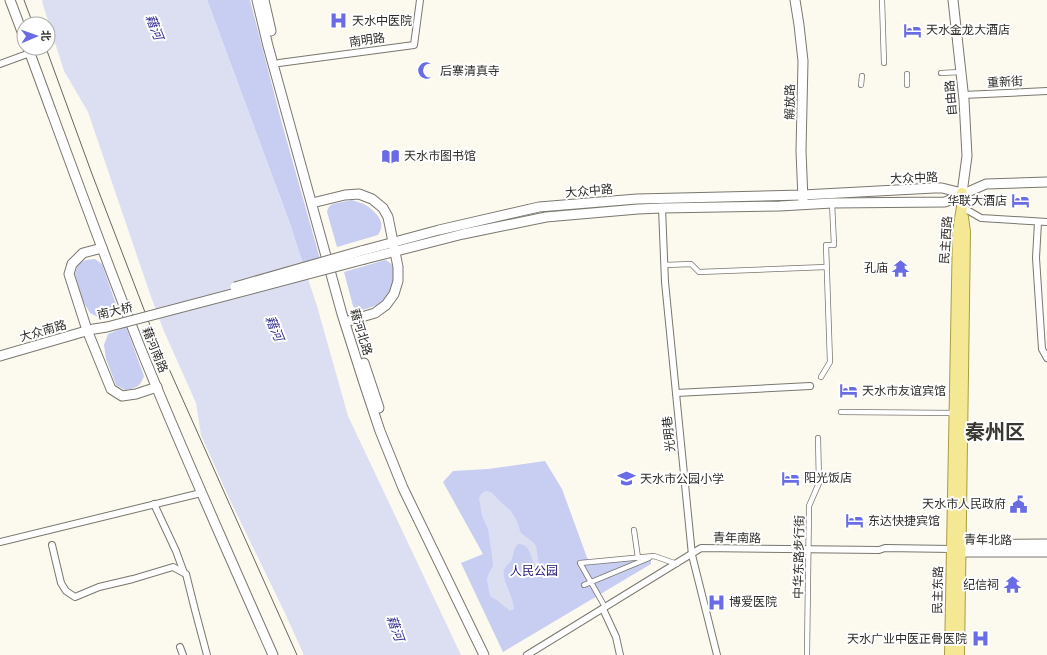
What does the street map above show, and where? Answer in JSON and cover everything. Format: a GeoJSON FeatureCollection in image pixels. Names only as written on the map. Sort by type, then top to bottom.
{"type":"FeatureCollection","features":[{"type":"Feature","properties":{"kind":"main road"},"geometry":{"type":"LineString","coordinates":[[10,0],[16,16]]}},
{"type":"Feature","properties":{"kind":"main road","name":"藉河北路"},"geometry":{"type":"LineString","coordinates":[[257,0],[270,52],[315,202]]}},
{"type":"Feature","properties":{"kind":"main road","name":"藉河北路"},"geometry":{"type":"LineString","coordinates":[[264,0],[315,202],[380,431],[403,488],[484,655]]}},
{"type":"Feature","properties":{"kind":"main road","name":"解放路"},"geometry":{"type":"LineString","coordinates":[[795,0],[803,61],[801,151],[804,205]]}},
{"type":"Feature","properties":{"kind":"main road","name":"自由路"},"geometry":{"type":"LineString","coordinates":[[953,0],[961,72],[967,156],[962,193]]}},
{"type":"Feature","properties":{"kind":"main road","name":"藉河南路"},"geometry":{"type":"LineString","coordinates":[[31,56],[102,248],[138,340],[201,493],[273,655]]}},
{"type":"Feature","properties":{"kind":"main road"},"geometry":{"type":"LineString","coordinates":[[962,207],[962,193],[986,184],[1047,182]]}},
{"type":"Feature","properties":{"kind":"main road","name":"大众中路"},"geometry":{"type":"LineString","coordinates":[[363,255],[393,242],[446,228],[539,207],[637,199],[803,195],[934,188],[942,188],[962,193]]}},
{"type":"Feature","properties":{"kind":"main road","name":"大众中路"},"geometry":{"type":"LineString","coordinates":[[363,255],[395,251],[463,234],[546,217],[662,208],[832,203],[945,202],[962,193]]}},
{"type":"Feature","properties":{"kind":"main road"},"geometry":{"type":"LineString","coordinates":[[315,202],[345,194],[359,194],[372,199],[383,208],[388,217],[398,267],[398,281],[394,294],[386,306],[375,313],[348,321]]}},
{"type":"Feature","properties":{"kind":"main road","name":"民主西路"},"geometry":{"type":"LineString","coordinates":[[958,549],[955,413],[958,231],[962,207]]}},
{"type":"Feature","properties":{"kind":"main road","name":"民主西路"},"geometry":{"type":"LineString","coordinates":[[958,549],[965,232],[962,207]]}},
{"type":"Feature","properties":{"kind":"main road"},"geometry":{"type":"LineString","coordinates":[[102,248],[83,253],[72,264],[69,274],[111,389],[122,396],[136,394],[157,387]]}},
{"type":"Feature","properties":{"kind":"main road","name":"南大桥"},"geometry":{"type":"LineString","coordinates":[[90,330],[107,327],[363,255]]}},
{"type":"Feature","properties":{"kind":"main road","name":"藉河北路"},"geometry":{"type":"LineString","coordinates":[[348,321],[408,486],[491,655]]}},
{"type":"Feature","properties":{"kind":"main road","name":"大众南路"},"geometry":{"type":"LineString","coordinates":[[0,356],[90,330]]}},
{"type":"Feature","properties":{"kind":"main road","name":"青年北路"},"geometry":{"type":"LineString","coordinates":[[958,549],[1047,544]]}},
{"type":"Feature","properties":{"kind":"main road","name":"青年北路"},"geometry":{"type":"LineString","coordinates":[[958,549],[1047,552]]}},
{"type":"Feature","properties":{"kind":"main road","name":"民主东路"},"geometry":{"type":"LineString","coordinates":[[950,655],[958,549]]}},
{"type":"Feature","properties":{"kind":"main road","name":"民主东路"},"geometry":{"type":"LineString","coordinates":[[958,549],[960,579],[959,655]]}},
{"type":"Feature","properties":{"kind":"street","name":"南明路"},"geometry":{"type":"LineString","coordinates":[[279,63],[414,45],[420,0]]}},
{"type":"Feature","properties":{"kind":"street"},"geometry":{"type":"LineString","coordinates":[[882,0],[884,63]]}},
{"type":"Feature","properties":{"kind":"street"},"geometry":{"type":"LineString","coordinates":[[0,64],[17,56]]}},
{"type":"Feature","properties":{"kind":"street"},"geometry":{"type":"LineString","coordinates":[[941,73],[961,72]]}},
{"type":"Feature","properties":{"kind":"street"},"geometry":{"type":"LineString","coordinates":[[906,85],[907,74]]}},
{"type":"Feature","properties":{"kind":"street"},"geometry":{"type":"LineString","coordinates":[[861,85],[862,76]]}},
{"type":"Feature","properties":{"kind":"street","name":"重新街"},"geometry":{"type":"LineString","coordinates":[[963,95],[1047,91]]}},
{"type":"Feature","properties":{"kind":"street"},"geometry":{"type":"LineString","coordinates":[[821,377],[830,362],[826,245],[834,245],[832,203]]}},
{"type":"Feature","properties":{"kind":"street"},"geometry":{"type":"LineString","coordinates":[[962,207],[981,218],[1047,222]]}},
{"type":"Feature","properties":{"kind":"street","name":"光明巷"},"geometry":{"type":"LineString","coordinates":[[662,208],[665,265],[676,394],[692,555],[717,655]]}},
{"type":"Feature","properties":{"kind":"street"},"geometry":{"type":"LineString","coordinates":[[1038,222],[1036,258],[1044,349],[1047,358]]}},
{"type":"Feature","properties":{"kind":"street"},"geometry":{"type":"LineString","coordinates":[[665,265],[690,264],[699,272],[826,267]]}},
{"type":"Feature","properties":{"kind":"street"},"geometry":{"type":"LineString","coordinates":[[676,394],[810,386]]}},
{"type":"Feature","properties":{"kind":"street"},"geometry":{"type":"LineString","coordinates":[[841,412],[955,413]]}},
{"type":"Feature","properties":{"kind":"street","name":"中华东路步行街"},"geometry":{"type":"LineString","coordinates":[[807,654],[809,506],[819,483],[818,438]]}},
{"type":"Feature","properties":{"kind":"street"},"geometry":{"type":"LineString","coordinates":[[0,542],[201,493]]}},
{"type":"Feature","properties":{"kind":"street"},"geometry":{"type":"LineString","coordinates":[[154,504],[176,551],[184,573],[186,574],[207,655]]}},
{"type":"Feature","properties":{"kind":"street"},"geometry":{"type":"LineString","coordinates":[[634,530],[638,558]]}},
{"type":"Feature","properties":{"kind":"street"},"geometry":{"type":"LineString","coordinates":[[52,545],[61,583],[66,591],[75,597],[99,587],[133,579],[172,567],[184,573]]}},
{"type":"Feature","properties":{"kind":"street","name":"青年南路"},"geometry":{"type":"LineString","coordinates":[[527,655],[702,548],[809,550],[879,550],[885,548],[958,549]]}},
{"type":"Feature","properties":{"kind":"street"},"geometry":{"type":"LineString","coordinates":[[584,585],[654,556]]}},
{"type":"Feature","properties":{"kind":"street"},"geometry":{"type":"LineString","coordinates":[[620,655],[616,637],[604,608],[580,563],[654,556],[677,564]]}},
{"type":"Feature","properties":{"kind":"street"},"geometry":{"type":"LineString","coordinates":[[180,647],[182,655]]}},
{"type":"Feature","properties":{"kind":"green space"},"geometry":{"type":"Polygon","coordinates":[[[207,0],[250,0],[281,120],[320,259],[303,264],[289,221],[207,0]]]}},
{"type":"Feature","properties":{"kind":"green space"},"geometry":{"type":"Polygon","coordinates":[[[352,200],[362,203],[377,215],[381,222],[381,231],[378,235],[337,247],[327,211],[333,204],[352,200]]]}},
{"type":"Feature","properties":{"kind":"green space"},"geometry":{"type":"Polygon","coordinates":[[[95,259],[102,264],[119,313],[100,318],[90,313],[83,301],[75,274],[78,264],[86,260],[95,259]]]}},
{"type":"Feature","properties":{"kind":"green space"},"geometry":{"type":"Polygon","coordinates":[[[385,260],[391,263],[395,274],[392,286],[386,298],[378,305],[370,308],[363,310],[356,309],[353,306],[344,272],[385,260]]]}},
{"type":"Feature","properties":{"kind":"green space"},"geometry":{"type":"Polygon","coordinates":[[[126,327],[144,376],[141,383],[137,386],[132,389],[125,390],[116,385],[106,359],[104,345],[108,334],[126,327]]]}},
{"type":"Feature","properties":{"kind":"green space","name":"人民公园"},"geometry":{"type":"Polygon","coordinates":[[[545,461],[562,489],[589,563],[651,557],[651,564],[503,652],[461,563],[483,554],[443,482],[453,471],[488,469],[545,461]]]}},
{"type":"Feature","properties":{"kind":"water","name":"藉河"},"geometry":{"type":"Polygon","coordinates":[[[42,0],[207,0],[289,221],[317,306],[348,416],[461,655],[304,655],[230,500],[201,435],[196,403],[163,329],[88,112],[64,71],[56,46],[56,16],[46,16],[42,0]]]}},
{"type":"Feature","properties":{"kind":"water"},"geometry":{"type":"Polygon","coordinates":[[[485,491],[491,492],[511,511],[516,519],[521,533],[536,546],[539,564],[538,568],[533,561],[529,550],[523,545],[518,544],[515,548],[511,561],[505,569],[504,578],[514,609],[510,611],[490,596],[487,580],[493,566],[492,556],[488,529],[482,516],[479,498],[485,491]]]}},
{"type":"Feature","properties":{"kind":"tram line"},"geometry":{"type":"LineString","coordinates":[[24,0],[30,16]]}},
{"type":"Feature","properties":{"kind":"tram line"},"geometry":{"type":"LineString","coordinates":[[49,56],[153,333],[297,655]]}},
{"type":"Feature","properties":{"kind":"place","name":"天水中医院"},"geometry":{"type":"Point","coordinates":[339,21]}},
{"type":"Feature","properties":{"kind":"place","name":"天水金龙大酒店"},"geometry":{"type":"Point","coordinates":[913,30]}},
{"type":"Feature","properties":{"kind":"place","name":"后寨清真寺"},"geometry":{"type":"Point","coordinates":[427,71]}},
{"type":"Feature","properties":{"kind":"place","name":"天水市图书馆"},"geometry":{"type":"Point","coordinates":[391,156]}},
{"type":"Feature","properties":{"kind":"place","name":"华联大酒店"},"geometry":{"type":"Point","coordinates":[1020,201]}},
{"type":"Feature","properties":{"kind":"place","name":"孔庙"},"geometry":{"type":"Point","coordinates":[901,268]}},
{"type":"Feature","properties":{"kind":"place","name":"天水市友谊宾馆"},"geometry":{"type":"Point","coordinates":[849,391]}},
{"type":"Feature","properties":{"kind":"place","name":"阳光饭店"},"geometry":{"type":"Point","coordinates":[791,478]}},
{"type":"Feature","properties":{"kind":"place","name":"天水市公园小学"},"geometry":{"type":"Point","coordinates":[627,479]}},
{"type":"Feature","properties":{"kind":"place","name":"天水市人民政府"},"geometry":{"type":"Point","coordinates":[1019,504]}},
{"type":"Feature","properties":{"kind":"place","name":"东达快捷宾馆"},"geometry":{"type":"Point","coordinates":[855,521]}},
{"type":"Feature","properties":{"kind":"place","name":"纪信祠"},"geometry":{"type":"Point","coordinates":[1012,585]}},
{"type":"Feature","properties":{"kind":"place","name":"博爱医院"},"geometry":{"type":"Point","coordinates":[716,602]}},
{"type":"Feature","properties":{"kind":"place","name":"天水广业中医正骨医院"},"geometry":{"type":"Point","coordinates":[980,639]}},
{"type":"Feature","properties":{"kind":"district","name":"秦州区"},"geometry":{"type":"Point","coordinates":[995,432]}}]}
